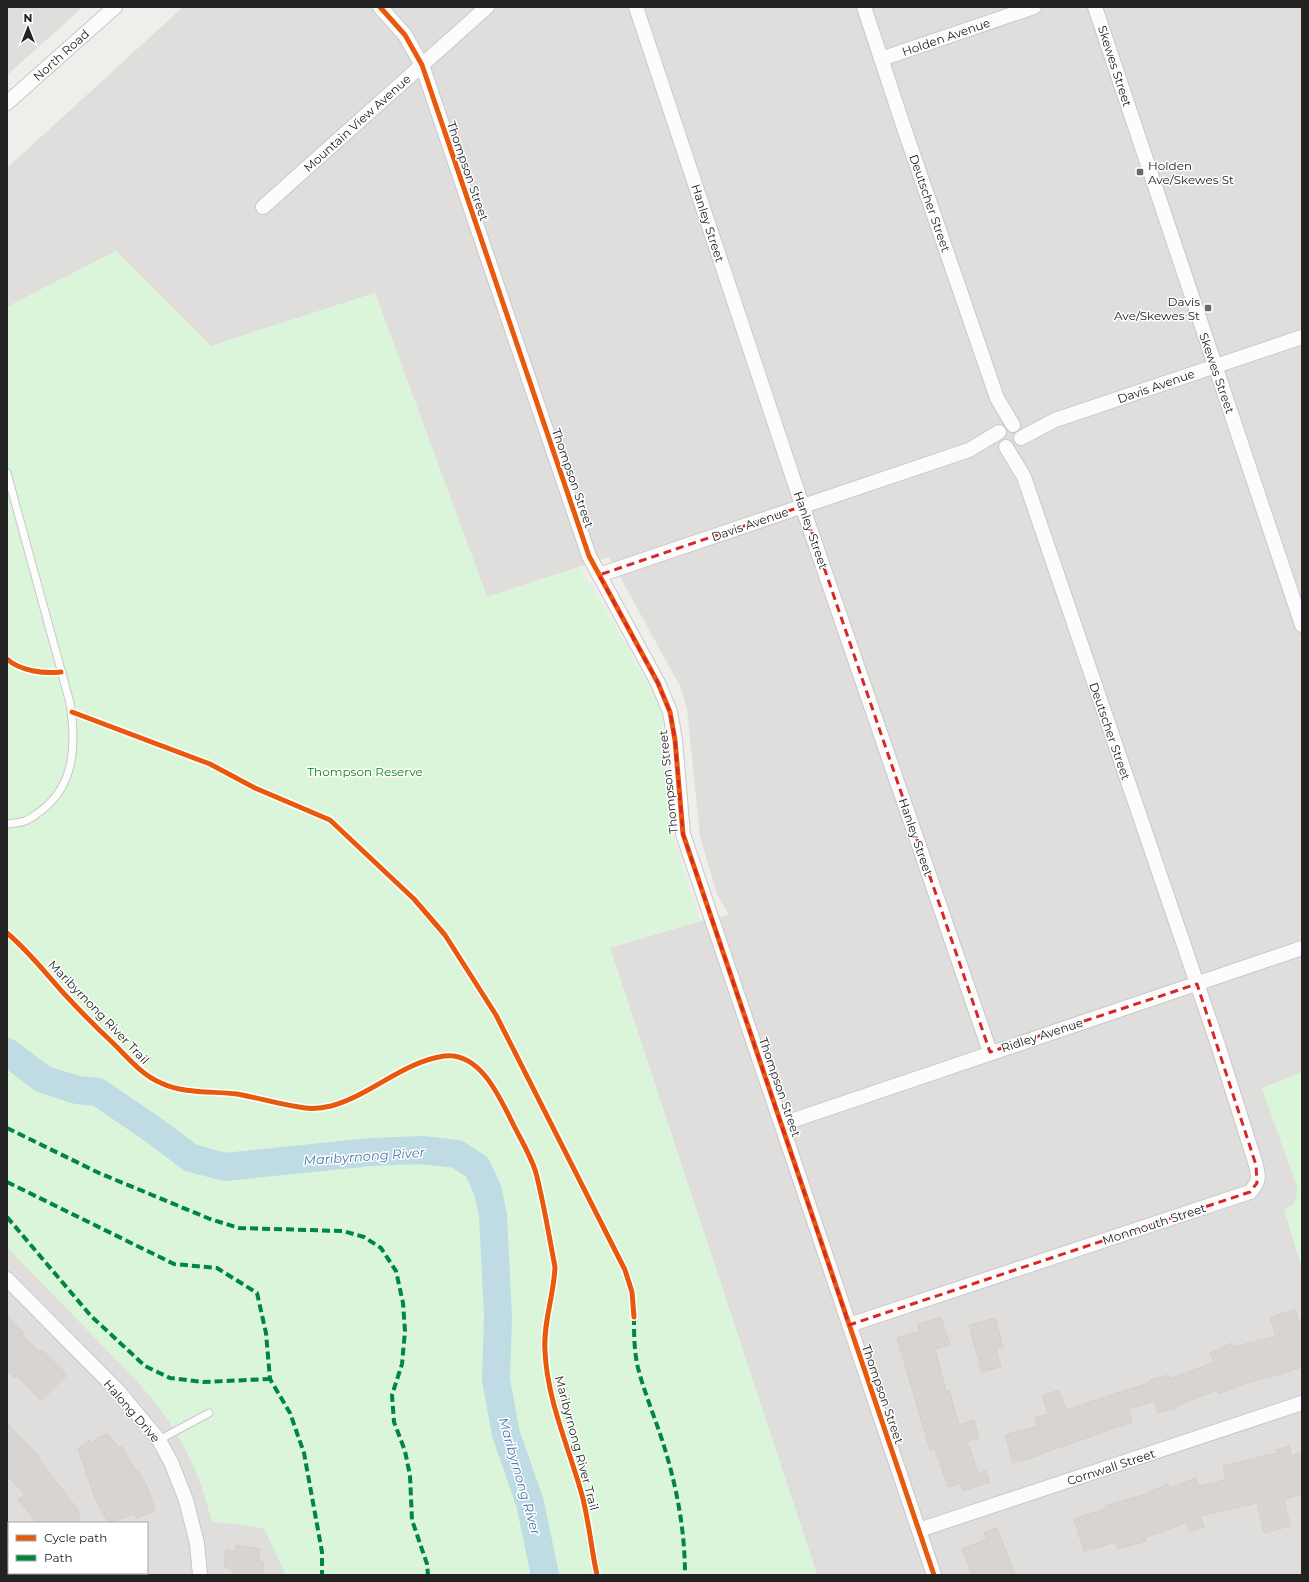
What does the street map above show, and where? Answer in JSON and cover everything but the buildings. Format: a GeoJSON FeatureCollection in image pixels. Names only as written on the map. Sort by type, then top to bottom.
{"type":"FeatureCollection","features":[{"type":"Feature","properties":{"kind":"street","name":"North Road"},"geometry":{"type":"LineString","coordinates":[[7,103],[115,7]]}},
{"type":"Feature","properties":{"kind":"street","name":"Thompson Street"},"geometry":{"type":"LineString","coordinates":[[380,7],[405,35],[422,65],[589,556],[658,683],[670,712],[675,740],[683,834],[934,1575]]}},
{"type":"Feature","properties":{"kind":"street","name":"Mountain View Avenue"},"geometry":{"type":"LineString","coordinates":[[263,207],[487,7]]}},
{"type":"Feature","properties":{"kind":"street","name":"Hanley Street"},"geometry":{"type":"LineString","coordinates":[[636,7],[802,506],[990,1052]]}},
{"type":"Feature","properties":{"kind":"street","name":"Deutscher Street"},"geometry":{"type":"LineString","coordinates":[[864,7],[1197,984]]}},
{"type":"Feature","properties":{"kind":"street","name":"Holden Avenue"},"geometry":{"type":"LineString","coordinates":[[881,59],[1034,7]]}},
{"type":"Feature","properties":{"kind":"street","name":"Skewes Street"},"geometry":{"type":"LineString","coordinates":[[1096,7],[1302,625]]}},
{"type":"Feature","properties":{"kind":"street","name":"Davis Avenue"},"geometry":{"type":"LineString","coordinates":[[599,575],[1302,337]]}},
{"type":"Feature","properties":{"kind":"street","name":"Ridley Avenue"},"geometry":{"type":"LineString","coordinates":[[782,1124],[990,1052],[1302,948]]}},
{"type":"Feature","properties":{"kind":"street","name":"Monmouth Street"},"geometry":{"type":"LineString","coordinates":[[849,1325],[1250,1192],[1257,1183],[1257,1169],[1197,984]]}},
{"type":"Feature","properties":{"kind":"street","name":"Halong Drive"},"geometry":{"type":"LineString","coordinates":[[7,1279],[119,1392],[159,1440],[171,1462],[186,1500],[197,1543],[200,1575]]}},
{"type":"Feature","properties":{"kind":"street","name":"Cornwall Street"},"geometry":{"type":"LineString","coordinates":[[919,1530],[1302,1403]]}},
{"type":"Feature","properties":{"kind":"lane"},"geometry":{"type":"LineString","coordinates":[[7,474],[70,703],[74,739],[69,772],[58,795],[48,806],[25,821],[7,824]]}},
{"type":"Feature","properties":{"kind":"lane"},"geometry":{"type":"LineString","coordinates":[[159,1440],[208,1413]]}},
{"type":"Feature","properties":{"kind":"highlighted area"},"geometry":{"type":"Polygon","coordinates":[[[803,506],[990,1052],[1197,984],[1256,1165],[1257,1183],[1250,1192],[849,1325],[683,834],[675,740],[670,712],[658,683],[599,575],[803,506]]]}},
{"type":"Feature","properties":{"kind":"shaded area"},"geometry":{"type":"Polygon","coordinates":[[[7,7],[83,7],[7,75],[7,7]]]}},
{"type":"Feature","properties":{"kind":"shaded area"},"geometry":{"type":"Polygon","coordinates":[[[183,7],[1302,7],[1302,1073],[1262,1088],[1298,1189],[1294,1205],[1284,1209],[1302,1268],[1302,1575],[817,1575],[610,948],[700,921],[729,915],[717,894],[700,836],[687,709],[681,688],[609,557],[487,597],[375,293],[211,346],[116,251],[7,307],[7,168],[183,7]]]}},
{"type":"Feature","properties":{"kind":"shaded area"},"geometry":{"type":"Polygon","coordinates":[[[7,1247],[135,1379],[159,1406],[177,1433],[194,1466],[212,1521],[264,1528],[286,1575],[7,1575],[7,1247]]]}},
{"type":"Feature","properties":{"kind":"green space","name":"Thompson Reserve"},"geometry":{"type":"Polygon","coordinates":[[[116,251],[211,346],[375,293],[487,597],[579,567],[613,622],[661,707],[672,833],[700,921],[610,948],[817,1575],[286,1575],[264,1528],[212,1521],[203,1490],[191,1460],[176,1432],[158,1406],[126,1369],[7,1247],[7,307],[116,251]]]}},
{"type":"Feature","properties":{"kind":"green space"},"geometry":{"type":"Polygon","coordinates":[[[1302,1073],[1302,1268],[1284,1209],[1294,1205],[1298,1189],[1262,1088],[1302,1073]]]}},
{"type":"Feature","properties":{"kind":"waterway","name":"Maribyrnong River"},"geometry":{"type":"LineString","coordinates":[[7,1052],[43,1079],[77,1090],[98,1092],[191,1158],[225,1167],[371,1152],[421,1150],[457,1154],[477,1167],[488,1191],[493,1215],[498,1317],[496,1380],[506,1434],[530,1503],[545,1575]]}},
{"type":"Feature","properties":{"kind":"marked path"},"geometry":{"type":"LineString","coordinates":[[7,1128],[99,1173],[210,1219],[239,1228],[343,1231],[364,1237],[381,1248],[396,1271],[403,1303],[405,1331],[402,1364],[392,1395],[394,1422],[405,1451],[410,1476],[412,1520],[427,1564],[428,1575]]}},
{"type":"Feature","properties":{"kind":"marked path"},"geometry":{"type":"LineString","coordinates":[[7,1182],[174,1264],[217,1268],[257,1293],[266,1333],[270,1379],[290,1413],[304,1453],[322,1552],[322,1575]]}},
{"type":"Feature","properties":{"kind":"marked path"},"geometry":{"type":"LineString","coordinates":[[7,1217],[91,1316],[145,1366],[170,1378],[203,1382],[270,1379]]}},
{"type":"Feature","properties":{"kind":"marked path"},"geometry":{"type":"LineString","coordinates":[[634,1317],[635,1349],[638,1368],[673,1478],[684,1542],[685,1575]]}},
{"type":"Feature","properties":{"kind":"cycle path"},"geometry":{"type":"LineString","coordinates":[[380,7],[405,35],[422,65],[589,556],[658,683],[670,712],[675,740],[683,834],[934,1575]]}},
{"type":"Feature","properties":{"kind":"cycle path"},"geometry":{"type":"LineString","coordinates":[[7,659],[12,663],[32,671],[61,672]]}},
{"type":"Feature","properties":{"kind":"cycle path"},"geometry":{"type":"LineString","coordinates":[[72,712],[210,764],[255,788],[330,820],[414,899],[445,935],[496,1015],[625,1270],[632,1292],[634,1317]]}},
{"type":"Feature","properties":{"kind":"cycle path","name":"Maribyrnong River Trail"},"geometry":{"type":"LineString","coordinates":[[7,933],[32,957],[62,992],[136,1066],[154,1080],[170,1087],[189,1091],[237,1094],[296,1107],[322,1108],[346,1101],[429,1059],[444,1056],[457,1056],[478,1068],[495,1090],[526,1148],[539,1185],[555,1267],[545,1340],[547,1369],[554,1406],[582,1495],[597,1575]]}},
{"type":"Feature","properties":{"kind":"place","name":"Holden Ave/Skewes St"},"geometry":{"type":"Point","coordinates":[1140,172]}},
{"type":"Feature","properties":{"kind":"place","name":"Davis Ave/Skewes St"},"geometry":{"type":"Point","coordinates":[1208,308]}}]}
